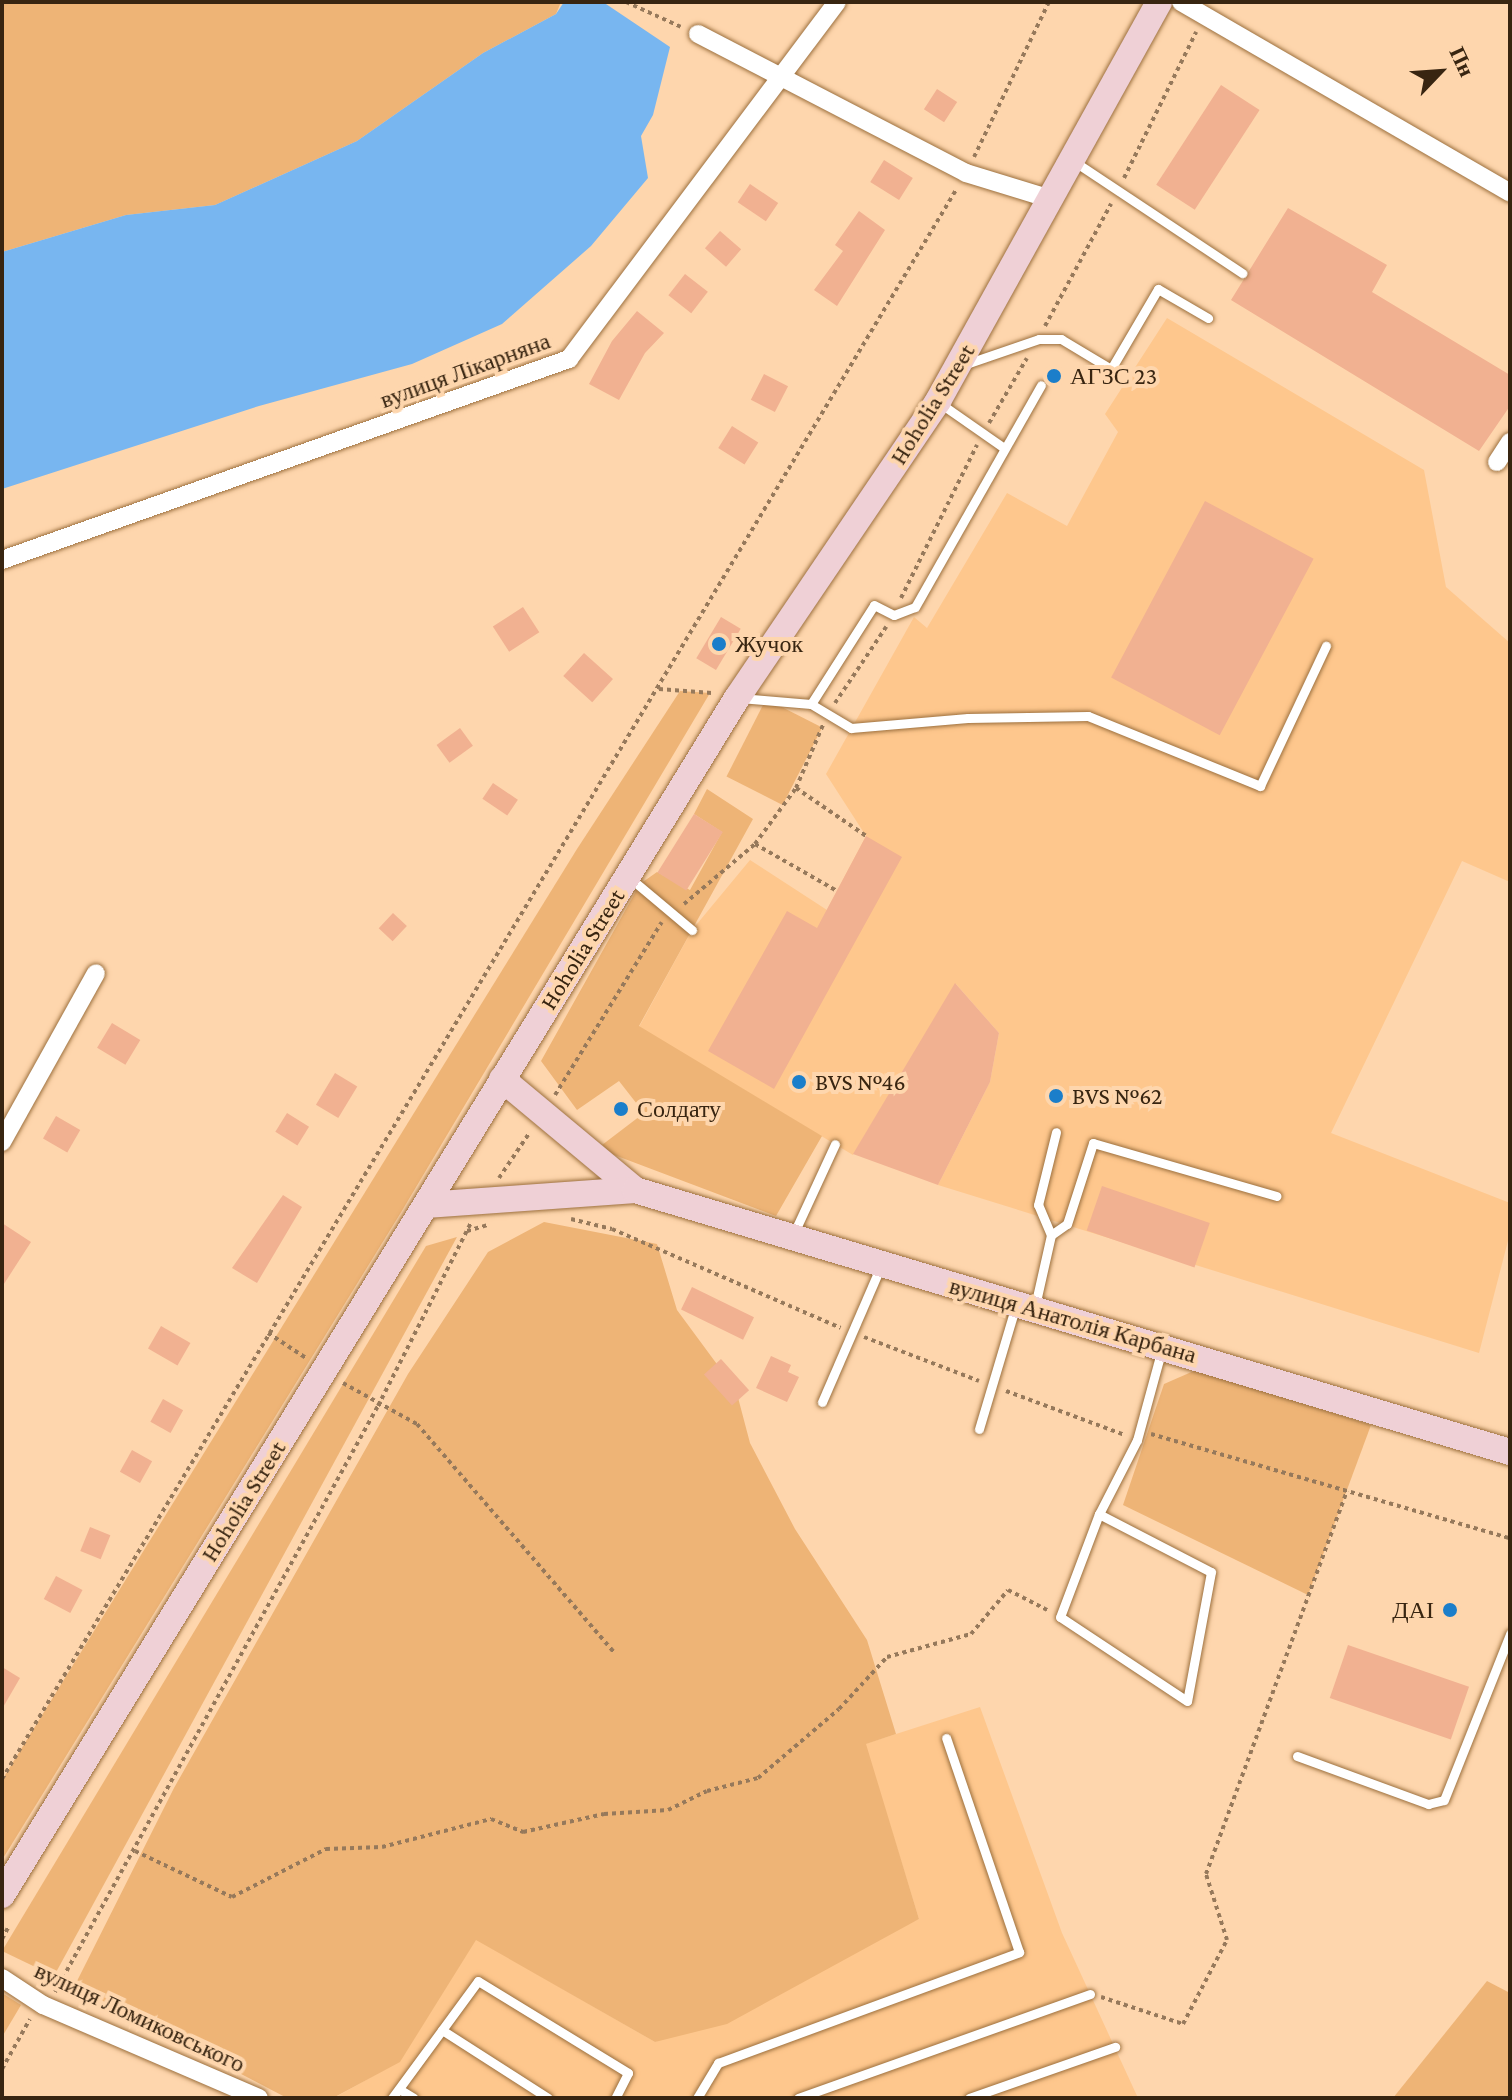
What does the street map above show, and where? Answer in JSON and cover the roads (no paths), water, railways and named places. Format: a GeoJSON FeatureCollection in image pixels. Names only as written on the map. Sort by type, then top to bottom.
{"type":"FeatureCollection","features":[{"type":"Feature","properties":{"kind":"street","name":"вулиця Лікарняна"},"geometry":{"type":"LineString","coordinates":[[2,560],[569,359],[837,2]]}},
{"type":"Feature","properties":{"kind":"street","name":"Hoholia Street"},"geometry":{"type":"LineString","coordinates":[[2,1895],[737,698],[938,401],[1159,2]]}},
{"type":"Feature","properties":{"kind":"street"},"geometry":{"type":"LineString","coordinates":[[1181,2],[1510,193]]}},
{"type":"Feature","properties":{"kind":"street"},"geometry":{"type":"LineString","coordinates":[[698,34],[966,173],[1048,198]]}},
{"type":"Feature","properties":{"kind":"street"},"geometry":{"type":"LineString","coordinates":[[1497,462],[1510,442]]}},
{"type":"Feature","properties":{"kind":"street"},"geometry":{"type":"LineString","coordinates":[[2,1142],[96,973]]}},
{"type":"Feature","properties":{"kind":"street"},"geometry":{"type":"LineString","coordinates":[[502,1079],[635,1190]]}},
{"type":"Feature","properties":{"kind":"street"},"geometry":{"type":"LineString","coordinates":[[426,1205],[635,1190]]}},
{"type":"Feature","properties":{"kind":"street","name":"вулиця Анатолія Карбана"},"geometry":{"type":"LineString","coordinates":[[635,1190],[1025,1307],[1163,1345],[1510,1452]]}},
{"type":"Feature","properties":{"kind":"street","name":"вулиця Ломиковського"},"geometry":{"type":"LineString","coordinates":[[2,1978],[43,2005],[259,2098]]}},
{"type":"Feature","properties":{"kind":"lane"},"geometry":{"type":"LineString","coordinates":[[1072,160],[1242,273]]}},
{"type":"Feature","properties":{"kind":"lane"},"geometry":{"type":"LineString","coordinates":[[958,367],[1039,339],[1061,339],[1111,369],[1158,289],[1208,318]]}},
{"type":"Feature","properties":{"kind":"lane"},"geometry":{"type":"LineString","coordinates":[[811,704],[874,605],[894,615],[915,607],[1041,385]]}},
{"type":"Feature","properties":{"kind":"lane"},"geometry":{"type":"LineString","coordinates":[[938,401],[1004,448]]}},
{"type":"Feature","properties":{"kind":"lane"},"geometry":{"type":"LineString","coordinates":[[737,698],[811,704],[851,728],[968,718],[1088,716],[1260,786],[1326,646]]}},
{"type":"Feature","properties":{"kind":"lane"},"geometry":{"type":"LineString","coordinates":[[627,876],[692,930]]}},
{"type":"Feature","properties":{"kind":"lane"},"geometry":{"type":"LineString","coordinates":[[1051,1235],[1038,1205],[1056,1132]]}},
{"type":"Feature","properties":{"kind":"lane"},"geometry":{"type":"LineString","coordinates":[[979,1429],[1051,1235],[1067,1224],[1093,1143],[1277,1196]]}},
{"type":"Feature","properties":{"kind":"lane"},"geometry":{"type":"LineString","coordinates":[[792,1236],[835,1144]]}},
{"type":"Feature","properties":{"kind":"lane"},"geometry":{"type":"LineString","coordinates":[[822,1402],[882,1265]]}},
{"type":"Feature","properties":{"kind":"lane"},"geometry":{"type":"LineString","coordinates":[[1099,1514],[1211,1572],[1187,1701],[1060,1617],[1099,1514],[1137,1440],[1163,1345]]}},
{"type":"Feature","properties":{"kind":"lane"},"geometry":{"type":"LineString","coordinates":[[1297,1756],[1437,1804],[1448,1793],[1510,1634]]}},
{"type":"Feature","properties":{"kind":"lane"},"geometry":{"type":"LineString","coordinates":[[697,2098],[718,2063],[1019,1952],[946,1738]]}},
{"type":"Feature","properties":{"kind":"lane"},"geometry":{"type":"LineString","coordinates":[[392,2098],[478,1981],[628,2073],[615,2098]]}},
{"type":"Feature","properties":{"kind":"lane"},"geometry":{"type":"LineString","coordinates":[[798,2098],[1090,1994]]}},
{"type":"Feature","properties":{"kind":"lane"},"geometry":{"type":"LineString","coordinates":[[442,2030],[548,2098]]}},
{"type":"Feature","properties":{"kind":"lane"},"geometry":{"type":"LineString","coordinates":[[969,2098],[1115,2047]]}},
{"type":"Feature","properties":{"kind":"lane"},"geometry":{"type":"LineString","coordinates":[[399,2089],[414,2098]]}},
{"type":"Feature","properties":{"kind":"water"},"geometry":{"type":"Polygon","coordinates":[[[564,2],[603,2],[670,47],[653,115],[641,136],[648,178],[591,246],[502,324],[412,364],[259,406],[2,489],[2,252],[126,215],[215,205],[357,141],[483,53],[556,14],[564,2]]]}},
{"type":"Feature","properties":{"kind":"place","name":"АГЗС 23"},"geometry":{"type":"Point","coordinates":[1054,376]}},
{"type":"Feature","properties":{"kind":"place","name":"Жучок"},"geometry":{"type":"Point","coordinates":[719,644]}},
{"type":"Feature","properties":{"kind":"place","name":"BVS №46"},"geometry":{"type":"Point","coordinates":[799,1082]}},
{"type":"Feature","properties":{"kind":"place","name":"BVS №62"},"geometry":{"type":"Point","coordinates":[1056,1096]}},
{"type":"Feature","properties":{"kind":"place","name":"Солдату"},"geometry":{"type":"Point","coordinates":[621,1109]}},
{"type":"Feature","properties":{"kind":"place","name":"ДАІ"},"geometry":{"type":"Point","coordinates":[1450,1610]}}]}
